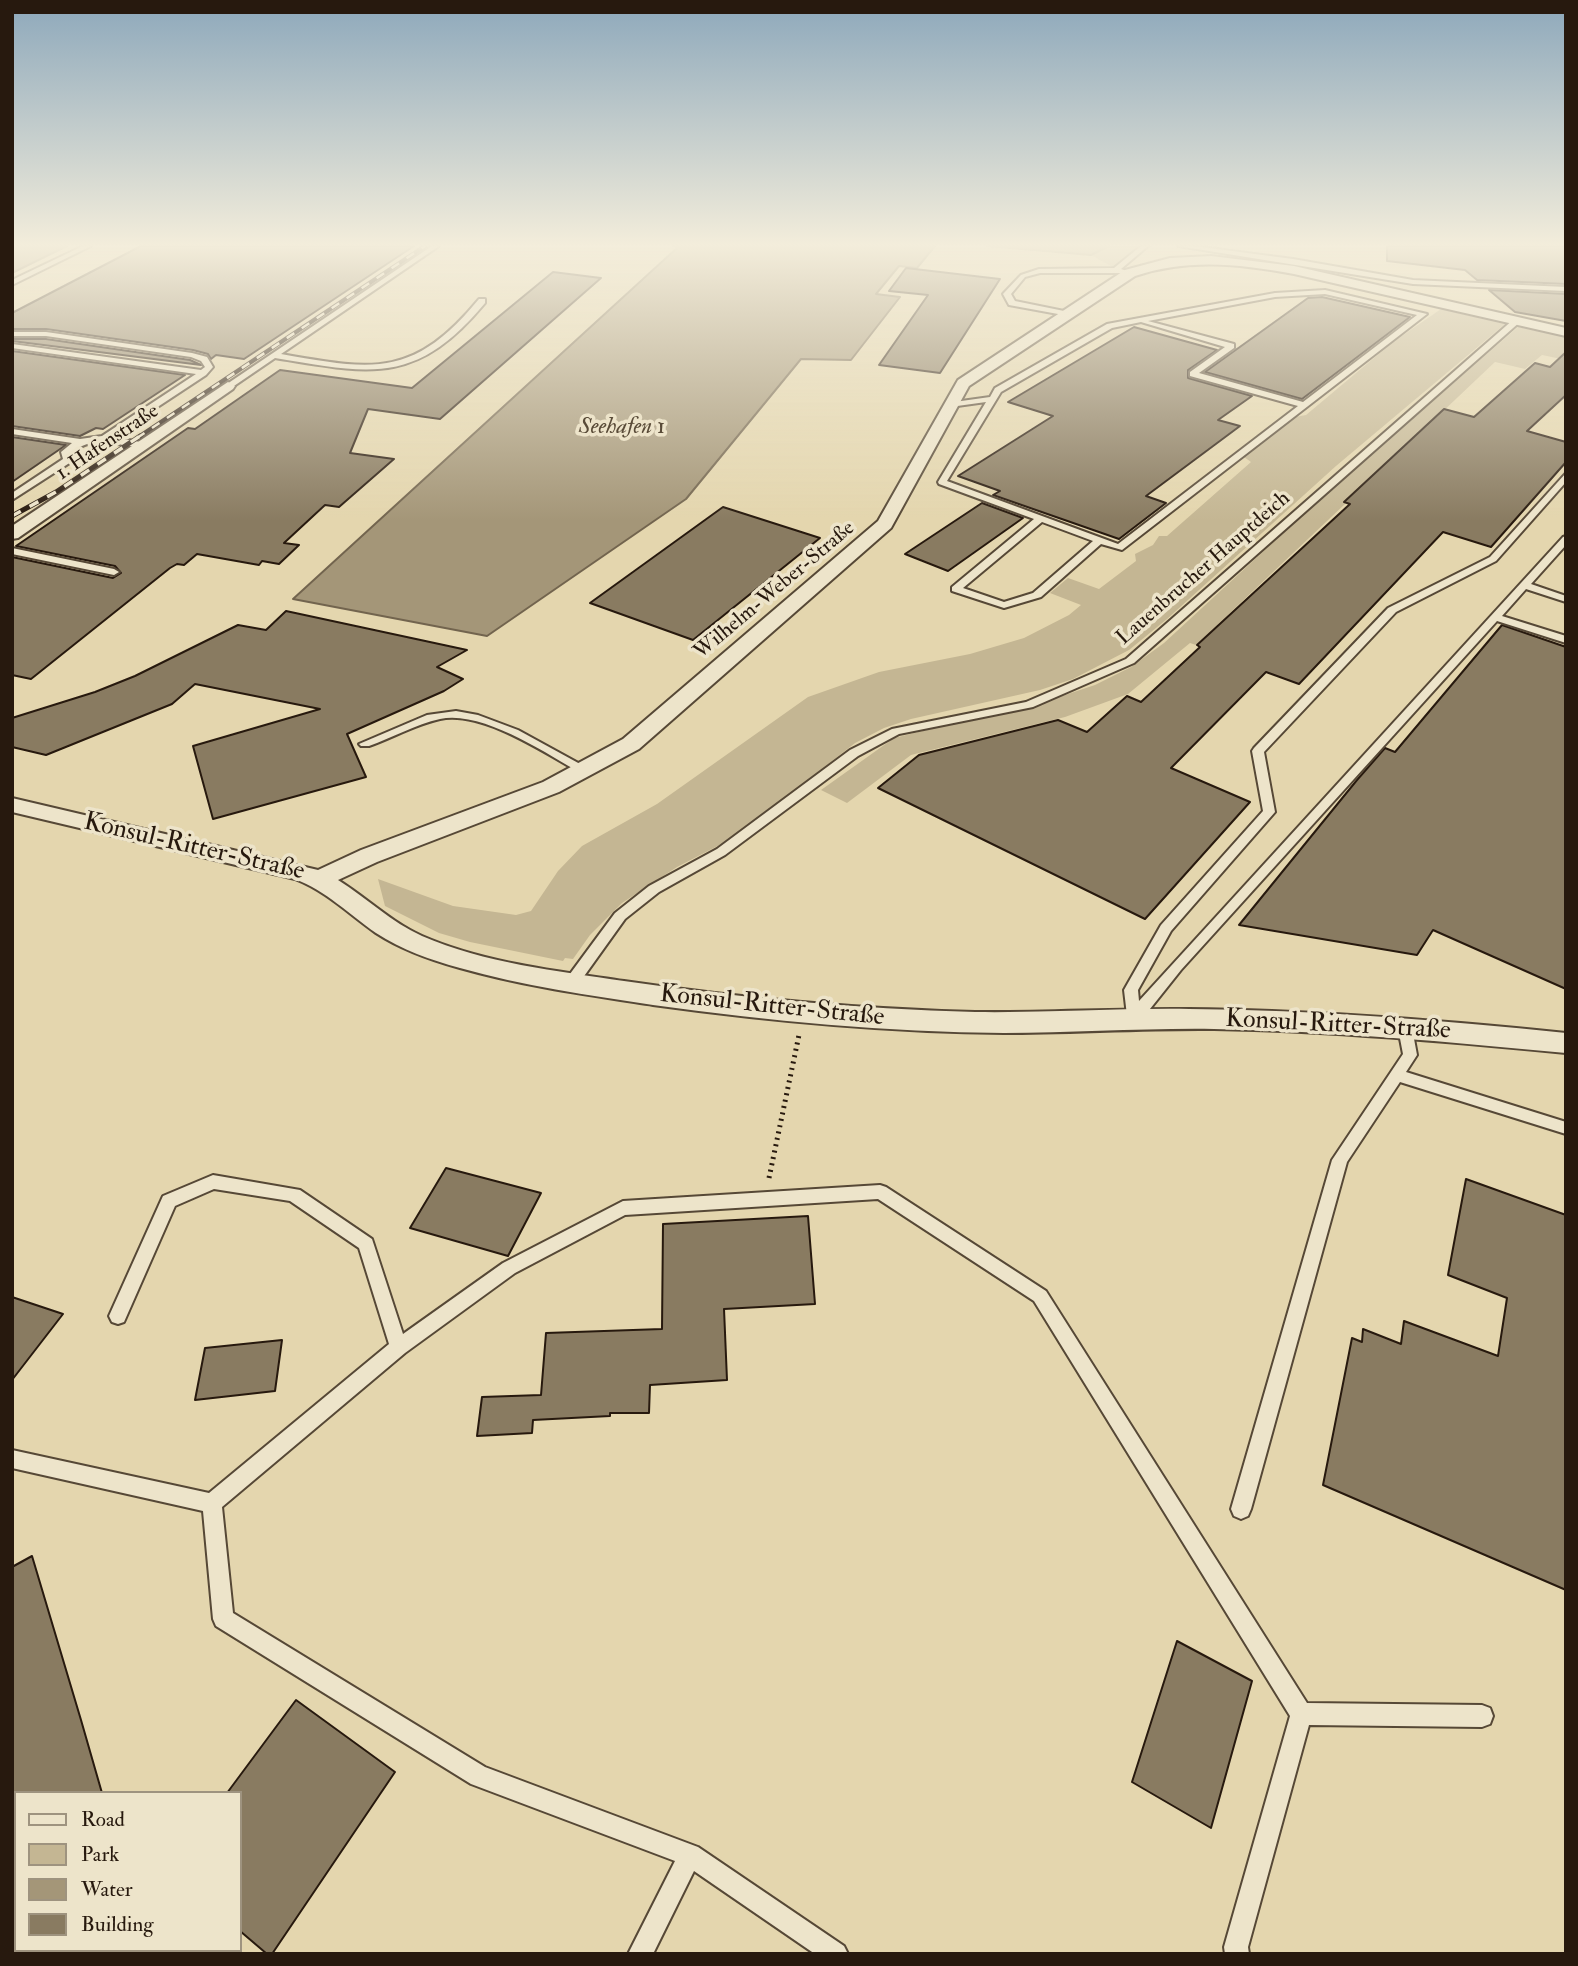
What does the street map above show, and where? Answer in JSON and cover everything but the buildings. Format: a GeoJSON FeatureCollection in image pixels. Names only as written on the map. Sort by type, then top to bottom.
{"type":"FeatureCollection","features":[{"type":"Feature","properties":{"kind":"street","name":"Wilhelm-Weber-Straße"},"geometry":{"type":"LineString","coordinates":[[321,878],[369,856],[480,815],[585,771],[631,744],[874,536],[897,507],[963,383],[1031,338]]}},
{"type":"Feature","properties":{"kind":"street","name":"1. Hafenstraße"},"geometry":{"type":"LineString","coordinates":[[12,534],[228,386]]}},
{"type":"Feature","properties":{"kind":"street","name":"Konsul-Ritter-Straße"},"geometry":{"type":"LineString","coordinates":[[12,805],[279,865],[321,878],[349,896],[376,920],[428,949],[473,962],[627,992],[804,1012],[977,1023],[1297,1021],[1566,1043]]}},
{"type":"Feature","properties":{"kind":"lane"},"geometry":{"type":"LineString","coordinates":[[72,338],[192,355],[204,359],[209,367],[104,438]]}},
{"type":"Feature","properties":{"kind":"lane"},"geometry":{"type":"LineString","coordinates":[[228,386],[300,338]]}},
{"type":"Feature","properties":{"kind":"lane"},"geometry":{"type":"LineString","coordinates":[[274,355],[371,369],[401,363],[428,351],[445,338]]}},
{"type":"Feature","properties":{"kind":"lane"},"geometry":{"type":"LineString","coordinates":[[1089,338],[998,390],[942,482],[1119,548],[1392,338]]}},
{"type":"Feature","properties":{"kind":"lane"},"geometry":{"type":"LineString","coordinates":[[1202,338],[1231,346],[1193,374],[1304,405]]}},
{"type":"Feature","properties":{"kind":"lane","name":"Lauenbrucher Hauptdeich"},"geometry":{"type":"LineString","coordinates":[[572,982],[620,916],[654,889],[721,852],[854,753],[896,731],[1029,705],[1130,661],[1498,338]]}},
{"type":"Feature","properties":{"kind":"lane"},"geometry":{"type":"LineString","coordinates":[[12,346],[203,373]]}},
{"type":"Feature","properties":{"kind":"lane"},"geometry":{"type":"LineString","coordinates":[[950,405],[992,399]]}},
{"type":"Feature","properties":{"kind":"lane"},"geometry":{"type":"LineString","coordinates":[[12,431],[80,442],[104,438],[143,444]]}},
{"type":"Feature","properties":{"kind":"lane"},"geometry":{"type":"LineString","coordinates":[[12,497],[68,460],[65,452],[80,442]]}},
{"type":"Feature","properties":{"kind":"lane"},"geometry":{"type":"LineString","coordinates":[[1133,1020],[1131,989],[1166,928],[1269,812],[1258,751],[1392,610],[1493,559],[1566,477]]}},
{"type":"Feature","properties":{"kind":"lane"},"geometry":{"type":"LineString","coordinates":[[1040,519],[956,589],[1004,605],[1037,596],[1099,541]]}},
{"type":"Feature","properties":{"kind":"lane"},"geometry":{"type":"LineString","coordinates":[[1133,1020],[1152,992],[1178,967],[1566,538]]}},
{"type":"Feature","properties":{"kind":"lane"},"geometry":{"type":"LineString","coordinates":[[12,551],[114,572]]}},
{"type":"Feature","properties":{"kind":"lane"},"geometry":{"type":"LineString","coordinates":[[1524,585],[1566,599]]}},
{"type":"Feature","properties":{"kind":"lane"},"geometry":{"type":"LineString","coordinates":[[1495,617],[1566,640]]}},
{"type":"Feature","properties":{"kind":"lane"},"geometry":{"type":"LineString","coordinates":[[365,744],[442,715],[462,713],[519,735],[585,771]]}},
{"type":"Feature","properties":{"kind":"lane"},"geometry":{"type":"LineString","coordinates":[[1241,1509],[1340,1160],[1410,1055],[1405,1028]]}},
{"type":"Feature","properties":{"kind":"lane"},"geometry":{"type":"LineString","coordinates":[[1396,1075],[1566,1128]]}},
{"type":"Feature","properties":{"kind":"lane"},"geometry":{"type":"LineString","coordinates":[[118,1316],[169,1201],[213,1182],[294,1195],[366,1244],[400,1347]]}},
{"type":"Feature","properties":{"kind":"lane"},"geometry":{"type":"LineString","coordinates":[[212,1503],[400,1347],[509,1268],[623,1208],[880,1192],[1040,1296],[1301,1714],[1240,1934],[1237,1954]]}},
{"type":"Feature","properties":{"kind":"lane"},"geometry":{"type":"LineString","coordinates":[[12,1459],[212,1503]]}},
{"type":"Feature","properties":{"kind":"lane"},"geometry":{"type":"LineString","coordinates":[[212,1503],[223,1619],[479,1776],[690,1855],[836,1954]]}},
{"type":"Feature","properties":{"kind":"lane"},"geometry":{"type":"LineString","coordinates":[[1301,1714],[1482,1716]]}},
{"type":"Feature","properties":{"kind":"lane"},"geometry":{"type":"LineString","coordinates":[[640,1954],[690,1855]]}},
{"type":"Feature","properties":{"kind":"path"},"geometry":{"type":"LineString","coordinates":[[765,1199],[804,1012]]}},
{"type":"Feature","properties":{"kind":"green space"},"geometry":{"type":"Polygon","coordinates":[[[1399,338],[1489,338],[1336,466],[1129,650],[1073,679],[1040,690],[911,719],[884,728],[855,743],[737,836],[677,867],[622,903],[590,935],[573,959],[565,958],[563,961],[470,942],[439,933],[385,906],[378,879],[453,906],[516,915],[531,911],[558,871],[582,846],[657,804],[808,697],[879,672],[970,654],[1024,638],[1069,615],[1081,605],[1050,593],[1068,578],[1099,589],[1136,561],[1135,554],[1153,545],[1159,536],[1167,536],[1251,462],[1244,457],[1295,417],[1306,415],[1399,338]]]}},
{"type":"Feature","properties":{"kind":"green space"},"geometry":{"type":"Polygon","coordinates":[[[1506,338],[1566,338],[1566,360],[1542,355],[1525,369],[1495,362],[1196,645],[1190,643],[1128,694],[1065,717],[911,755],[847,803],[821,790],[894,738],[1047,701],[1095,685],[1131,667],[1164,643],[1330,490],[1506,338]]]}},
{"type":"Feature","properties":{"kind":"water","name":"Seehafen 1"},"geometry":{"type":"Polygon","coordinates":[[[579,338],[868,338],[851,360],[801,359],[686,499],[487,636],[293,599],[579,338]]]}},
{"type":"Feature","properties":{"kind":"railway"},"geometry":{"type":"LineString","coordinates":[[12,516],[56,492],[287,338]]}}]}
